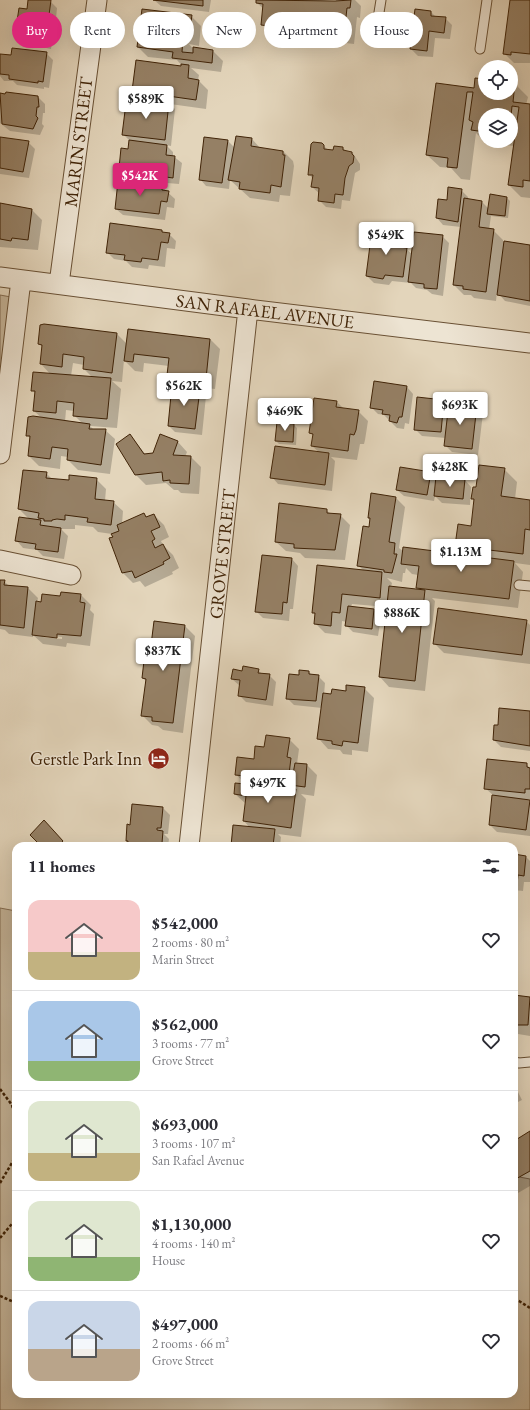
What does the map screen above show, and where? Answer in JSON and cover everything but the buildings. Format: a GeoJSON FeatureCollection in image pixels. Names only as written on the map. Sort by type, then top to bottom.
{"type":"FeatureCollection","features":[{"type":"Feature","properties":{"kind":"street","name":"MARIN STREET"},"geometry":{"type":"LineString","coordinates":[[60,284],[97,0]]}},
{"type":"Feature","properties":{"kind":"street","name":"SAN RAFAEL AVENUE"},"geometry":{"type":"LineString","coordinates":[[0,277],[530,343]]}},
{"type":"Feature","properties":{"kind":"street"},"geometry":{"type":"LineString","coordinates":[[0,454],[21,280]]}},
{"type":"Feature","properties":{"kind":"street","name":"GROVE STREET"},"geometry":{"type":"LineString","coordinates":[[189,842],[248,309]]}},
{"type":"Feature","properties":{"kind":"street"},"geometry":{"type":"LineString","coordinates":[[0,560],[71,575]]}},
{"type":"Feature","properties":{"kind":"lane"},"geometry":{"type":"LineString","coordinates":[[380,12],[382,0]]}},
{"type":"Feature","properties":{"kind":"lane"},"geometry":{"type":"LineString","coordinates":[[480,48],[487,0]]}},
{"type":"Feature","properties":{"kind":"lane"},"geometry":{"type":"LineString","coordinates":[[519,585],[530,586]]}},
{"type":"Feature","properties":{"kind":"lane"},"geometry":{"type":"LineString","coordinates":[[518,1063],[530,1062]]}},
{"type":"Feature","properties":{"kind":"path"},"geometry":{"type":"LineString","coordinates":[[0,1090],[12,1105]]}},
{"type":"Feature","properties":{"kind":"path"},"geometry":{"type":"LineString","coordinates":[[0,1183],[12,1163]]}},
{"type":"Feature","properties":{"kind":"path"},"geometry":{"type":"LineString","coordinates":[[0,1238],[12,1224]]}},
{"type":"Feature","properties":{"kind":"path"},"geometry":{"type":"LineString","coordinates":[[0,1296],[12,1301]]}},
{"type":"Feature","properties":{"kind":"path"},"geometry":{"type":"LineString","coordinates":[[518,1301],[530,1308]]}},
{"type":"Feature","properties":{"kind":"shaded area"},"geometry":{"type":"Polygon","coordinates":[[[0,295],[11,297],[0,381],[0,295]]]}},
{"type":"Feature","properties":{"kind":"shaded area"},"geometry":{"type":"Polygon","coordinates":[[[0,908],[12,910],[12,1398],[518,1398],[518,1177],[530,1179],[530,1410],[0,1410],[0,908]]]}},
{"type":"Feature","properties":{"kind":"place","name":"Gerstle Park Inn"},"geometry":{"type":"Point","coordinates":[158,758]}}]}
